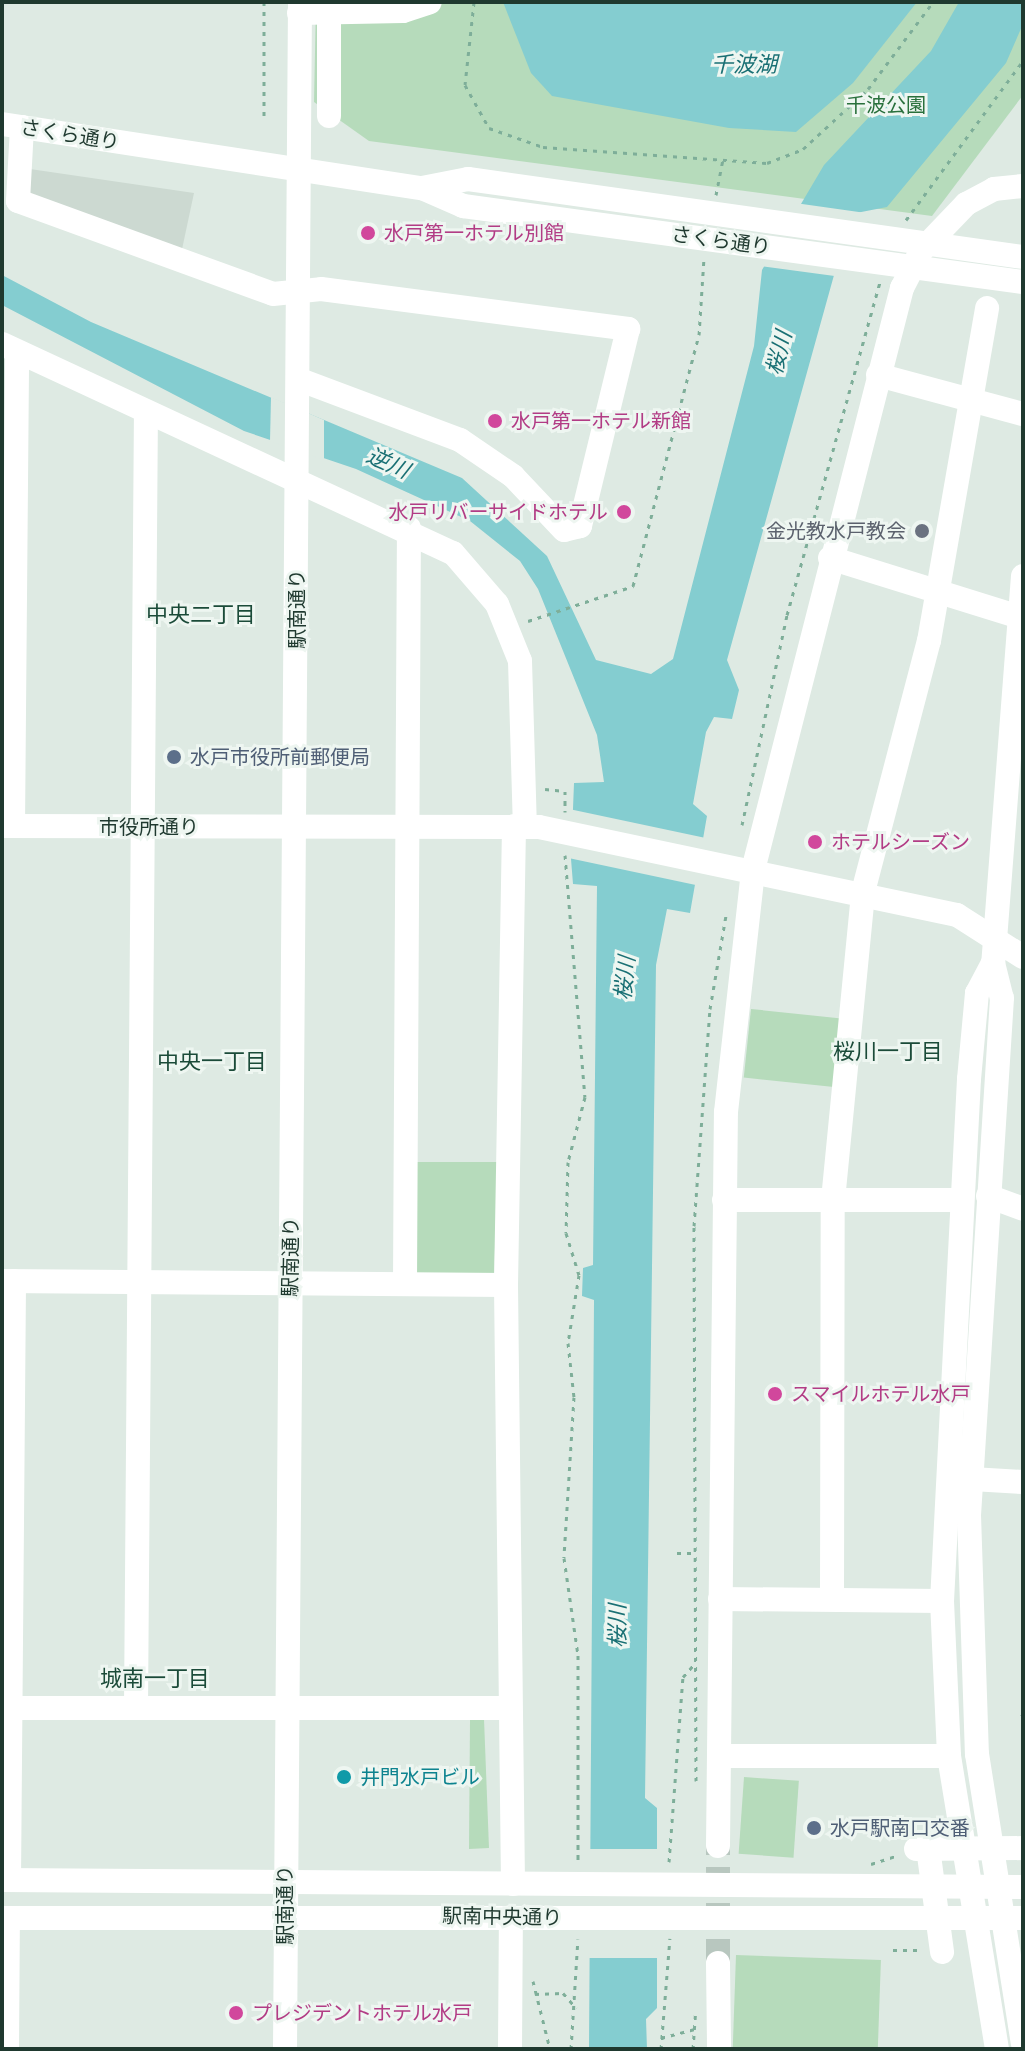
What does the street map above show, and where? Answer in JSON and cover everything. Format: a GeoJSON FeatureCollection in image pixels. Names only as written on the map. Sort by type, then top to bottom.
{"type":"FeatureCollection","features":[{"type":"Feature","properties":{"kind":"street"},"geometry":{"type":"LineString","coordinates":[[12,126],[18,201],[273,294],[296,291],[628,329],[580,526],[564,530],[513,476],[473,447],[298,385],[296,291],[300,7],[430,2]]}},
{"type":"Feature","properties":{"kind":"street"},"geometry":{"type":"LineString","coordinates":[[329,8],[329,116]]}},
{"type":"Feature","properties":{"kind":"street","name":"さくら通り"},"geometry":{"type":"LineString","coordinates":[[12,126],[422,188],[463,206],[1023,282]]}},
{"type":"Feature","properties":{"kind":"street","name":"さくら通り"},"geometry":{"type":"LineString","coordinates":[[422,188],[468,179],[1023,257]]}},
{"type":"Feature","properties":{"kind":"street"},"geometry":{"type":"LineString","coordinates":[[718,1846],[724,1200],[729,1067],[753,870],[878,375],[921,251],[966,204],[994,189],[1023,186]]}},
{"type":"Feature","properties":{"kind":"street"},"geometry":{"type":"LineString","coordinates":[[832,1599],[833,1200],[863,892],[937,595],[968,396],[987,308]]}},
{"type":"Feature","properties":{"kind":"street"},"geometry":{"type":"LineString","coordinates":[[8,826],[9,348],[146,412],[298,474],[409,528],[453,553],[510,628],[526,688],[506,1285],[513,1884]]}},
{"type":"Feature","properties":{"kind":"street"},"geometry":{"type":"LineString","coordinates":[[878,375],[968,396],[1023,414]]}},
{"type":"Feature","properties":{"kind":"street","name":"駅南通り"},"geometry":{"type":"LineString","coordinates":[[285,2049],[298,385]]}},
{"type":"Feature","properties":{"kind":"street"},"geometry":{"type":"LineString","coordinates":[[136,1708],[146,412]]}},
{"type":"Feature","properties":{"kind":"street"},"geometry":{"type":"LineString","coordinates":[[405,1284],[409,528]]}},
{"type":"Feature","properties":{"kind":"street"},"geometry":{"type":"LineString","coordinates":[[830,558],[937,595],[1021,617]]}},
{"type":"Feature","properties":{"kind":"street"},"geometry":{"type":"LineString","coordinates":[[997,2049],[949,1756],[942,1601],[945,1478],[977,993],[993,963],[1017,750],[1023,576]]}},
{"type":"Feature","properties":{"kind":"street","name":"市役所通り"},"geometry":{"type":"LineString","coordinates":[[8,826],[558,825],[957,915],[1023,957]]}},
{"type":"Feature","properties":{"kind":"street"},"geometry":{"type":"LineString","coordinates":[[993,963],[1002,998],[969,1479],[975,1730],[997,1892],[1013,1919],[1023,2043]]}},
{"type":"Feature","properties":{"kind":"street"},"geometry":{"type":"LineString","coordinates":[[988,1196],[1023,1209]]}},
{"type":"Feature","properties":{"kind":"street"},"geometry":{"type":"LineString","coordinates":[[724,1200],[962,1200]]}},
{"type":"Feature","properties":{"kind":"street"},"geometry":{"type":"LineString","coordinates":[[6,1880],[8,1281],[506,1285]]}},
{"type":"Feature","properties":{"kind":"street"},"geometry":{"type":"LineString","coordinates":[[945,1478],[1023,1482]]}},
{"type":"Feature","properties":{"kind":"street"},"geometry":{"type":"LineString","coordinates":[[720,1599],[942,1601]]}},
{"type":"Feature","properties":{"kind":"street"},"geometry":{"type":"LineString","coordinates":[[5,1708],[510,1708]]}},
{"type":"Feature","properties":{"kind":"street"},"geometry":{"type":"LineString","coordinates":[[719,1756],[949,1756]]}},
{"type":"Feature","properties":{"kind":"street"},"geometry":{"type":"LineString","coordinates":[[1023,1848],[922,1849],[936,1951],[959,1959],[1023,1958]]}},
{"type":"Feature","properties":{"kind":"street","name":"駅南中央通り"},"geometry":{"type":"LineString","coordinates":[[6,1880],[285,1879],[970,1892],[997,1892],[1023,1887]]}},
{"type":"Feature","properties":{"kind":"street","name":"駅南中央通り"},"geometry":{"type":"LineString","coordinates":[[5,1918],[285,1916],[976,1922],[1013,1919]]}},
{"type":"Feature","properties":{"kind":"street"},"geometry":{"type":"LineString","coordinates":[[510,2049],[511,1917]]}},
{"type":"Feature","properties":{"kind":"street"},"geometry":{"type":"LineString","coordinates":[[5,1918],[7,2049]]}},
{"type":"Feature","properties":{"kind":"street"},"geometry":{"type":"LineString","coordinates":[[718,1963],[719,2049]]}},
{"type":"Feature","properties":{"kind":"path"},"geometry":{"type":"LineString","coordinates":[[264,2],[264,117]]}},
{"type":"Feature","properties":{"kind":"path"},"geometry":{"type":"LineString","coordinates":[[474,2],[465,85],[489,128],[543,147],[778,162],[803,149],[887,67],[933,2]]}},
{"type":"Feature","properties":{"kind":"path"},"geometry":{"type":"LineString","coordinates":[[715,202],[723,160]]}},
{"type":"Feature","properties":{"kind":"path"},"geometry":{"type":"LineString","coordinates":[[530,621],[633,586],[699,335],[707,244]]}},
{"type":"Feature","properties":{"kind":"path"},"geometry":{"type":"LineString","coordinates":[[542,788],[565,791],[558,825]]}},
{"type":"Feature","properties":{"kind":"path"},"geometry":{"type":"LineString","coordinates":[[565,851],[585,1097],[568,1162],[566,1233],[579,1275],[568,1343],[574,1397],[564,1558],[578,1655],[578,1879]]}},
{"type":"Feature","properties":{"kind":"path"},"geometry":{"type":"LineString","coordinates":[[697,1792],[694,1226],[710,1009],[729,898]]}},
{"type":"Feature","properties":{"kind":"path"},"geometry":{"type":"LineString","coordinates":[[677,1553],[695,1553]]}},
{"type":"Feature","properties":{"kind":"path"},"geometry":{"type":"LineString","coordinates":[[670,1803],[683,1677],[695,1663]]}},
{"type":"Feature","properties":{"kind":"path"},"geometry":{"type":"LineString","coordinates":[[864,1867],[922,1849]]}},
{"type":"Feature","properties":{"kind":"path"},"geometry":{"type":"LineString","coordinates":[[571,2049],[576,2008],[578,1926]]}},
{"type":"Feature","properties":{"kind":"path"},"geometry":{"type":"LineString","coordinates":[[893,1950],[936,1951]]}},
{"type":"Feature","properties":{"kind":"path"},"geometry":{"type":"LineString","coordinates":[[532,1969],[534,1994],[550,2049]]}},
{"type":"Feature","properties":{"kind":"path"},"geometry":{"type":"LineString","coordinates":[[534,1994],[563,1993],[576,2008]]}},
{"type":"Feature","properties":{"kind":"path"},"geometry":{"type":"LineString","coordinates":[[661,2038],[695,2029]]}},
{"type":"Feature","properties":{"kind":"shaded area"},"geometry":{"type":"Polygon","coordinates":[[[30,169],[194,193],[181,254],[29,198],[30,169]]]}},
{"type":"Feature","properties":{"kind":"green space","name":"千波公園"},"geometry":{"type":"Polygon","coordinates":[[[316,2],[1023,2],[1023,95],[932,216],[369,141],[314,102],[316,2]]]}},
{"type":"Feature","properties":{"kind":"green space"},"geometry":{"type":"Polygon","coordinates":[[[751,1009],[843,1019],[836,1087],[744,1078],[751,1009]]]}},
{"type":"Feature","properties":{"kind":"green space"},"geometry":{"type":"Polygon","coordinates":[[[414,1162],[498,1162],[494,1276],[418,1275],[413,1268],[414,1162]]]}},
{"type":"Feature","properties":{"kind":"green space"},"geometry":{"type":"Polygon","coordinates":[[[484,1719],[489,1848],[469,1849],[470,1720],[484,1719]]]}},
{"type":"Feature","properties":{"kind":"green space"},"geometry":{"type":"Polygon","coordinates":[[[744,1777],[799,1781],[793,1858],[739,1854],[744,1777]]]}},
{"type":"Feature","properties":{"kind":"green space"},"geometry":{"type":"Polygon","coordinates":[[[736,1955],[881,1960],[878,2049],[733,2047],[736,1955]]]}},
{"type":"Feature","properties":{"kind":"water","name":"千波湖"},"geometry":{"type":"Polygon","coordinates":[[[503,2],[917,2],[853,83],[796,132],[729,128],[552,96],[531,73],[503,2]]]}},
{"type":"Feature","properties":{"kind":"water"},"geometry":{"type":"Polygon","coordinates":[[[959,2],[1023,2],[1023,24],[1006,63],[887,207],[851,214],[727,660],[739,690],[732,719],[714,717],[706,732],[693,804],[707,816],[690,913],[667,909],[656,965],[645,1798],[657,1808],[657,2008],[646,2019],[647,2049],[589,2049],[594,1300],[582,1296],[583,1268],[593,1265],[597,886],[573,884],[571,859],[574,783],[604,782],[597,735],[538,589],[520,561],[470,521],[356,469],[244,431],[2,305],[2,275],[91,322],[462,478],[547,556],[596,660],[651,674],[673,659],[754,346],[762,270],[824,165],[931,51],[959,2]]]}},
{"type":"Feature","properties":{"kind":"pier"},"geometry":{"type":"Polygon","coordinates":[[[795,203],[873,214],[854,217],[842,277],[760,266],[795,203]]]}},
{"type":"Feature","properties":{"kind":"pier"},"geometry":{"type":"Polygon","coordinates":[[[271,397],[324,420],[324,460],[270,441],[271,397]]]}},
{"type":"Feature","properties":{"kind":"pier"},"geometry":{"type":"Polygon","coordinates":[[[569,809],[707,838],[697,885],[559,856],[569,809]]]}},
{"type":"Feature","properties":{"kind":"pier"},"geometry":{"type":"Polygon","coordinates":[[[587,1849],[661,1849],[661,1958],[587,1958],[587,1849]]]}},
{"type":"Feature","properties":{"kind":"tunnel"},"geometry":{"type":"LineString","coordinates":[[718,1846],[718,1963]]}},
{"type":"Feature","properties":{"kind":"place","name":"水戸第一ホテル別館"},"geometry":{"type":"Point","coordinates":[368,233]}},
{"type":"Feature","properties":{"kind":"place","name":"水戸第一ホテル新館"},"geometry":{"type":"Point","coordinates":[495,421]}},
{"type":"Feature","properties":{"kind":"place","name":"水戸リバーサイドホテル"},"geometry":{"type":"Point","coordinates":[624,512]}},
{"type":"Feature","properties":{"kind":"place","name":"金光教水戸教会"},"geometry":{"type":"Point","coordinates":[922,531]}},
{"type":"Feature","properties":{"kind":"place","name":"水戸市役所前郵便局"},"geometry":{"type":"Point","coordinates":[174,757]}},
{"type":"Feature","properties":{"kind":"place","name":"ホテルシーズン"},"geometry":{"type":"Point","coordinates":[815,842]}},
{"type":"Feature","properties":{"kind":"place","name":"スマイルホテル水戸"},"geometry":{"type":"Point","coordinates":[775,1394]}},
{"type":"Feature","properties":{"kind":"place","name":"井門水戸ビル"},"geometry":{"type":"Point","coordinates":[344,1777]}},
{"type":"Feature","properties":{"kind":"place","name":"水戸駅南口交番"},"geometry":{"type":"Point","coordinates":[814,1828]}},
{"type":"Feature","properties":{"kind":"place","name":"プレジデントホテル水戸"},"geometry":{"type":"Point","coordinates":[236,2013]}},
{"type":"Feature","properties":{"kind":"district","name":"中央二丁目"},"geometry":{"type":"Point","coordinates":[201,615]}},
{"type":"Feature","properties":{"kind":"district","name":"桜川一丁目"},"geometry":{"type":"Point","coordinates":[888,1052]}},
{"type":"Feature","properties":{"kind":"district","name":"中央一丁目"},"geometry":{"type":"Point","coordinates":[212,1062]}},
{"type":"Feature","properties":{"kind":"district","name":"城南一丁目"},"geometry":{"type":"Point","coordinates":[155,1679]}},
{"type":"Feature","properties":{"kind":"water label","name":"桜川"},"geometry":{"type":"Point","coordinates":[779,353]}},
{"type":"Feature","properties":{"kind":"water label","name":"逆川"},"geometry":{"type":"Point","coordinates":[388,463]}},
{"type":"Feature","properties":{"kind":"water label","name":"桜川"},"geometry":{"type":"Point","coordinates":[625,978]}},
{"type":"Feature","properties":{"kind":"water label","name":"桜川"},"geometry":{"type":"Point","coordinates":[618,1626]}}]}
